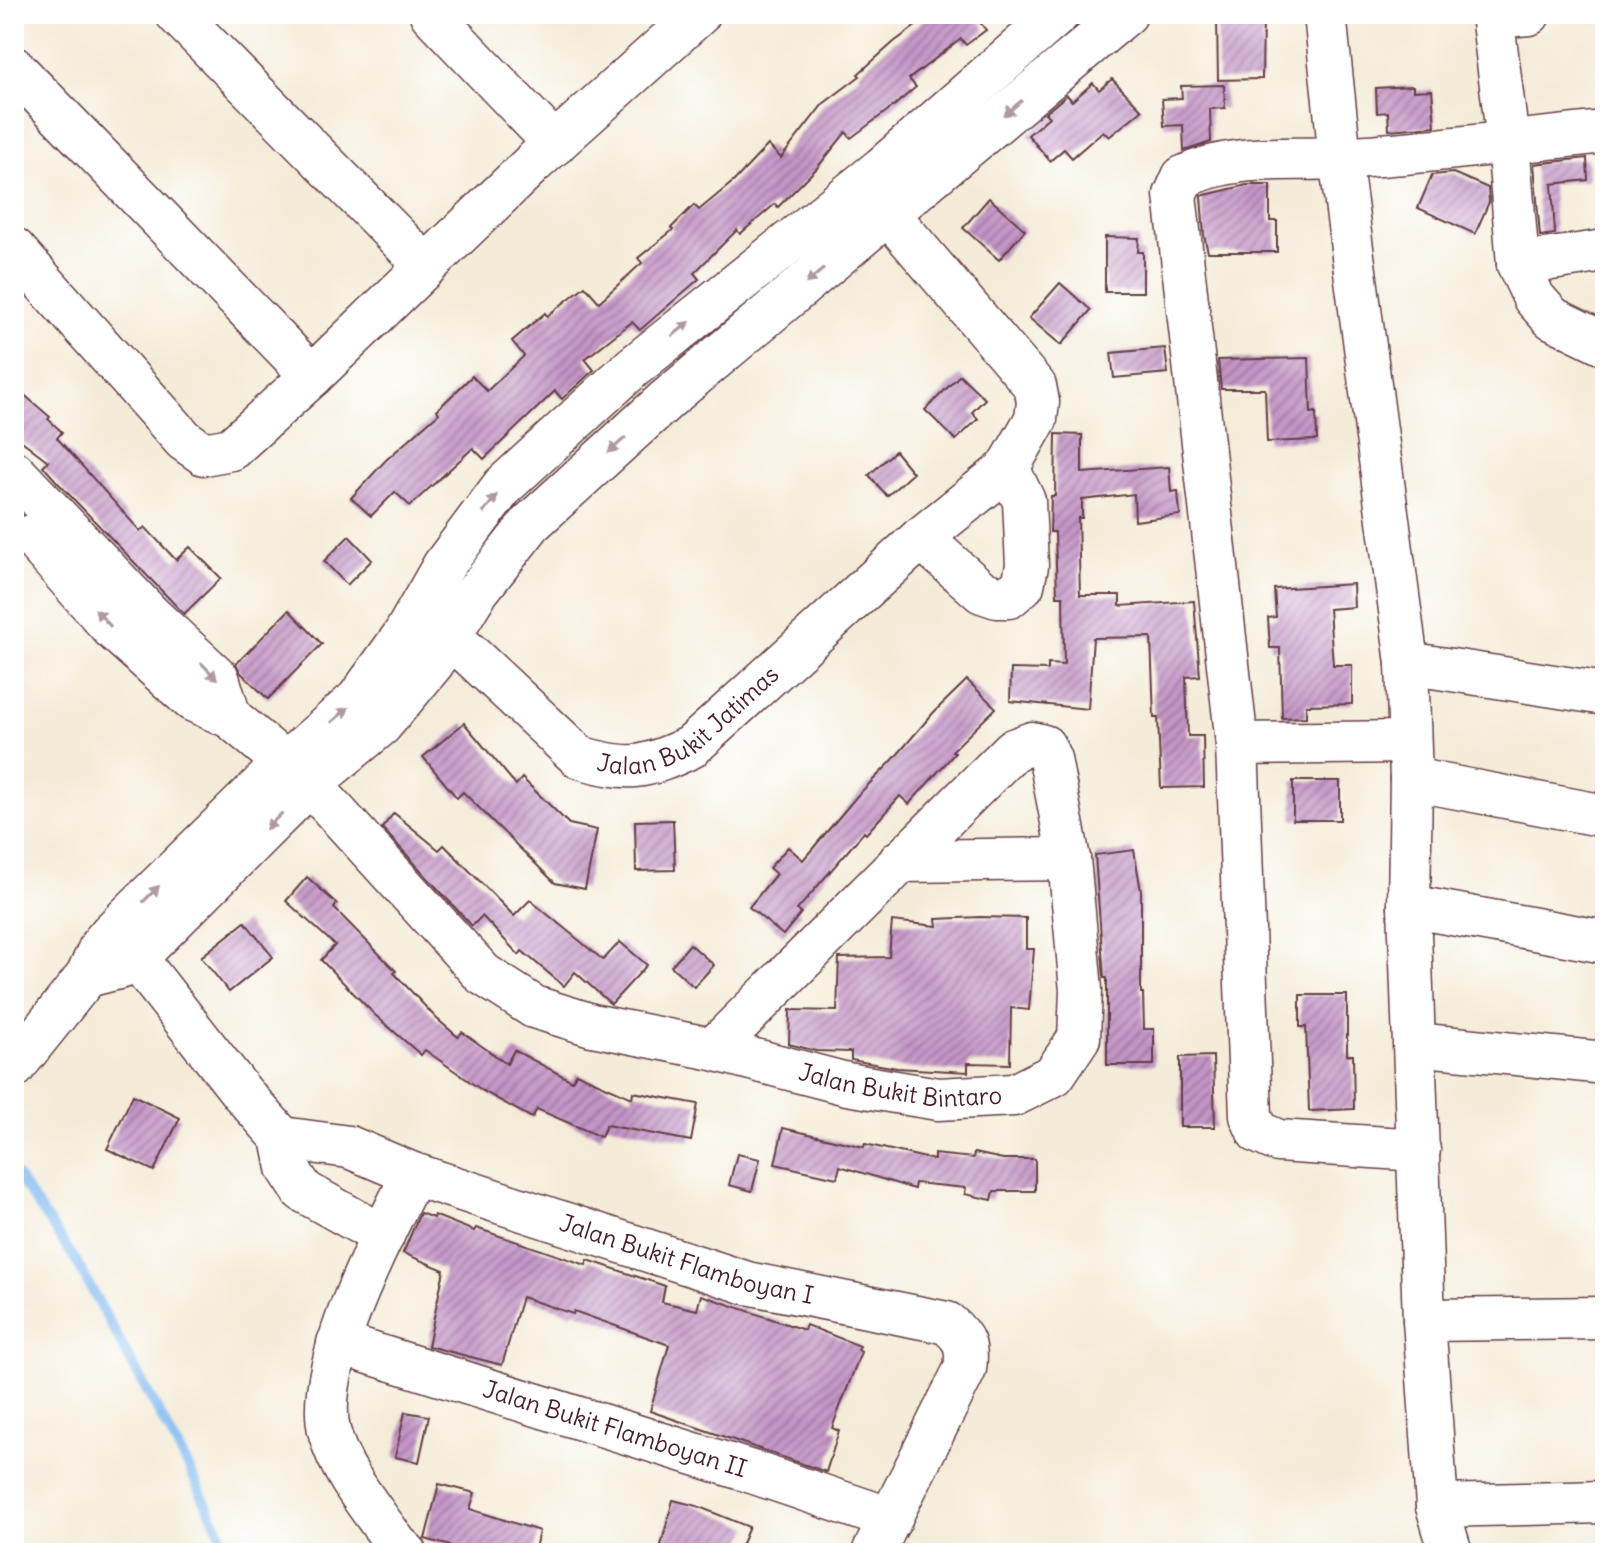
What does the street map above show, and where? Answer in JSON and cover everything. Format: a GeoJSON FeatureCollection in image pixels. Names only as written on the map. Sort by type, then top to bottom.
{"type":"FeatureCollection","features":[{"type":"Feature","properties":{"kind":"street"},"geometry":{"type":"LineString","coordinates":[[177,14],[425,265]]}},
{"type":"Feature","properties":{"kind":"street"},"geometry":{"type":"LineString","coordinates":[[431,14],[555,144]]}},
{"type":"Feature","properties":{"kind":"street"},"geometry":{"type":"LineString","coordinates":[[14,249],[184,440],[196,451],[216,454],[231,449],[555,144],[699,14]]}},
{"type":"Feature","properties":{"kind":"street"},"geometry":{"type":"LineString","coordinates":[[15,1064],[87,976],[123,967],[123,946],[381,725],[433,663],[476,593],[531,523],[666,400],[1126,14]]}},
{"type":"Feature","properties":{"kind":"street"},"geometry":{"type":"LineString","coordinates":[[1325,14],[1340,158],[1407,663],[1409,906],[1424,1320],[1437,1506],[1451,1553]]}},
{"type":"Feature","properties":{"kind":"street"},"geometry":{"type":"LineString","coordinates":[[1504,15],[1508,142],[1518,264],[1534,298],[1552,318],[1605,344]]}},
{"type":"Feature","properties":{"kind":"street"},"geometry":{"type":"LineString","coordinates":[[309,785],[358,699],[404,635],[444,565],[503,486],[632,368],[882,168],[1052,19],[1072,57]]}},
{"type":"Feature","properties":{"kind":"street"},"geometry":{"type":"LineString","coordinates":[[14,68],[312,376]]}},
{"type":"Feature","properties":{"kind":"street"},"geometry":{"type":"LineString","coordinates":[[1419,1150],[1278,1141],[1258,1132],[1251,1116],[1237,744],[1175,195],[1183,177],[1206,166],[1227,161],[1340,158],[1605,132]]}},
{"type":"Feature","properties":{"kind":"street","name":"Jalan Bukit Jatimas"},"geometry":{"type":"LineString","coordinates":[[448,634],[579,757],[633,768],[659,762],[691,747],[921,538],[1008,468],[1036,419],[1038,402],[1035,386],[889,215]]}},
{"type":"Feature","properties":{"kind":"street"},"geometry":{"type":"LineString","coordinates":[[1518,264],[1605,251]]}},
{"type":"Feature","properties":{"kind":"street"},"geometry":{"type":"LineString","coordinates":[[632,368],[666,400]]}},
{"type":"Feature","properties":{"kind":"street"},"geometry":{"type":"LineString","coordinates":[[921,538],[982,592],[1009,597],[1023,585],[1027,566],[1024,501],[1008,468]]}},
{"type":"Feature","properties":{"kind":"street"},"geometry":{"type":"LineString","coordinates":[[14,472],[34,534]]}},
{"type":"Feature","properties":{"kind":"street","name":"Jalan Bukit Bintaro"},"geometry":{"type":"LineString","coordinates":[[34,534],[112,628],[150,638],[218,678],[230,717],[309,785],[483,974],[534,1007],[592,1025],[713,1049],[847,1084],[938,1099],[1014,1095],[1054,1075],[1079,1038],[1081,990],[1069,859],[1047,751],[1040,743],[1013,750],[713,1049]]}},
{"type":"Feature","properties":{"kind":"street"},"geometry":{"type":"LineString","coordinates":[[1407,663],[1605,694]]}},
{"type":"Feature","properties":{"kind":"street"},"geometry":{"type":"LineString","coordinates":[[1237,744],[1409,760],[1605,816]]}},
{"type":"Feature","properties":{"kind":"street"},"geometry":{"type":"LineString","coordinates":[[900,861],[1069,859]]}},
{"type":"Feature","properties":{"kind":"street"},"geometry":{"type":"LineString","coordinates":[[1409,906],[1605,942]]}},
{"type":"Feature","properties":{"kind":"street"},"geometry":{"type":"LineString","coordinates":[[123,946],[282,1138],[288,1168],[303,1191],[383,1236]]}},
{"type":"Feature","properties":{"kind":"street"},"geometry":{"type":"LineString","coordinates":[[1415,1044],[1605,1063]]}},
{"type":"Feature","properties":{"kind":"street","name":"Jalan Bukit Flamboyan I"},"geometry":{"type":"LineString","coordinates":[[282,1138],[349,1147],[413,1174],[747,1283],[947,1323],[961,1334],[967,1350],[965,1369],[882,1536]]}},
{"type":"Feature","properties":{"kind":"street"},"geometry":{"type":"LineString","coordinates":[[406,1553],[396,1544],[337,1455],[329,1431],[327,1403],[338,1343],[413,1174]]}},
{"type":"Feature","properties":{"kind":"street"},"geometry":{"type":"LineString","coordinates":[[1424,1320],[1605,1318]]}},
{"type":"Feature","properties":{"kind":"street","name":"Jalan Bukit Flamboyan II"},"geometry":{"type":"LineString","coordinates":[[338,1343],[752,1472],[882,1536]]}},
{"type":"Feature","properties":{"kind":"street"},"geometry":{"type":"LineString","coordinates":[[1437,1506],[1605,1502]]}},
{"type":"Feature","properties":{"kind":"building"},"geometry":{"type":"Polygon","coordinates":[[[932,14],[993,14],[981,24],[986,30],[966,45],[961,39],[909,79],[916,87],[895,105],[851,138],[846,132],[817,168],[778,207],[775,204],[740,234],[737,230],[694,273],[699,279],[640,330],[632,322],[585,359],[594,370],[562,399],[555,391],[484,459],[473,448],[410,506],[395,492],[371,516],[351,498],[386,460],[439,413],[437,410],[472,376],[487,391],[524,356],[512,341],[545,313],[547,316],[585,286],[599,302],[642,263],[638,258],[673,230],[671,228],[694,205],[699,210],[734,181],[768,145],[781,158],[823,104],[860,76],[858,74],[894,42],[932,14]]]}},
{"type":"Feature","properties":{"kind":"building"},"geometry":{"type":"Polygon","coordinates":[[[1217,18],[1263,18],[1262,79],[1218,80],[1217,18]]]}},
{"type":"Feature","properties":{"kind":"building"},"geometry":{"type":"Polygon","coordinates":[[[1112,79],[1142,110],[1109,137],[1103,131],[1072,158],[1064,149],[1050,161],[1028,135],[1049,117],[1045,113],[1067,95],[1072,101],[1093,83],[1099,90],[1112,79]]]}},
{"type":"Feature","properties":{"kind":"building"},"geometry":{"type":"Polygon","coordinates":[[[1224,85],[1225,108],[1210,109],[1211,142],[1184,151],[1183,125],[1164,126],[1162,99],[1182,98],[1181,86],[1224,85]]]}},
{"type":"Feature","properties":{"kind":"building"},"geometry":{"type":"Polygon","coordinates":[[[1413,86],[1413,91],[1432,90],[1435,126],[1389,130],[1388,112],[1377,113],[1376,88],[1413,86]]]}},
{"type":"Feature","properties":{"kind":"building"},"geometry":{"type":"Polygon","coordinates":[[[1587,158],[1588,180],[1552,184],[1555,234],[1540,236],[1534,164],[1587,158]]]}},
{"type":"Feature","properties":{"kind":"building"},"geometry":{"type":"Polygon","coordinates":[[[1453,173],[1488,188],[1489,202],[1475,234],[1418,208],[1432,175],[1453,173]]]}},
{"type":"Feature","properties":{"kind":"building"},"geometry":{"type":"Polygon","coordinates":[[[1247,185],[1270,185],[1270,221],[1277,221],[1277,252],[1208,252],[1201,196],[1247,185]]]}},
{"type":"Feature","properties":{"kind":"building"},"geometry":{"type":"Polygon","coordinates":[[[989,198],[1025,230],[999,260],[963,228],[989,198]]]}},
{"type":"Feature","properties":{"kind":"building"},"geometry":{"type":"Polygon","coordinates":[[[1105,237],[1139,238],[1138,252],[1143,252],[1143,292],[1105,292],[1105,237]]]}},
{"type":"Feature","properties":{"kind":"building"},"geometry":{"type":"Polygon","coordinates":[[[1060,283],[1091,310],[1061,345],[1029,318],[1060,283]]]}},
{"type":"Feature","properties":{"kind":"building"},"geometry":{"type":"Polygon","coordinates":[[[1165,348],[1168,373],[1114,378],[1111,353],[1165,348]]]}},
{"type":"Feature","properties":{"kind":"building"},"geometry":{"type":"Polygon","coordinates":[[[1309,358],[1311,413],[1316,412],[1317,440],[1267,442],[1265,389],[1221,389],[1218,360],[1309,358]]]}},
{"type":"Feature","properties":{"kind":"building"},"geometry":{"type":"Polygon","coordinates":[[[960,375],[985,399],[972,412],[978,419],[956,440],[925,410],[960,375]]]}},
{"type":"Feature","properties":{"kind":"building"},"geometry":{"type":"Polygon","coordinates":[[[14,386],[50,417],[48,419],[62,432],[57,438],[140,531],[145,527],[176,560],[190,547],[221,578],[184,614],[58,483],[43,466],[48,461],[14,435],[14,386]]]}},
{"type":"Feature","properties":{"kind":"building"},"geometry":{"type":"Polygon","coordinates":[[[1056,434],[1082,435],[1082,473],[1169,467],[1171,492],[1178,491],[1180,515],[1135,521],[1134,494],[1082,500],[1082,518],[1078,518],[1080,595],[1120,595],[1120,606],[1194,601],[1200,676],[1186,677],[1188,736],[1203,736],[1204,787],[1161,788],[1151,637],[1093,638],[1088,709],[1010,701],[1011,669],[1048,670],[1048,664],[1064,665],[1063,596],[1057,596],[1055,532],[1050,532],[1051,496],[1055,496],[1056,434]]]}},
{"type":"Feature","properties":{"kind":"building"},"geometry":{"type":"Polygon","coordinates":[[[895,451],[913,473],[887,496],[869,475],[895,451]]]}},
{"type":"Feature","properties":{"kind":"building"},"geometry":{"type":"Polygon","coordinates":[[[349,536],[372,560],[347,585],[324,561],[349,536]]]}},
{"type":"Feature","properties":{"kind":"building"},"geometry":{"type":"Polygon","coordinates":[[[1353,584],[1354,607],[1329,609],[1333,665],[1352,665],[1352,704],[1306,705],[1306,717],[1282,718],[1280,648],[1270,648],[1268,618],[1276,617],[1274,589],[1353,584]]]}},
{"type":"Feature","properties":{"kind":"building"},"geometry":{"type":"Polygon","coordinates":[[[289,610],[322,644],[268,699],[236,664],[289,610]]]}},
{"type":"Feature","properties":{"kind":"building"},"geometry":{"type":"Polygon","coordinates":[[[967,680],[996,708],[952,751],[955,753],[909,804],[900,796],[866,834],[864,832],[797,910],[801,913],[783,935],[749,907],[776,874],[769,868],[788,847],[803,860],[857,796],[967,680]]]}},
{"type":"Feature","properties":{"kind":"building"},"geometry":{"type":"Polygon","coordinates":[[[464,723],[516,785],[522,778],[569,824],[597,830],[585,889],[555,883],[463,792],[457,798],[423,757],[464,723]]]}},
{"type":"Feature","properties":{"kind":"building"},"geometry":{"type":"Polygon","coordinates":[[[1293,781],[1340,781],[1340,820],[1293,820],[1293,781]]]}},
{"type":"Feature","properties":{"kind":"building"},"geometry":{"type":"Polygon","coordinates":[[[394,813],[439,850],[444,845],[514,916],[530,900],[603,960],[620,942],[647,965],[611,1004],[575,972],[564,986],[522,951],[519,955],[482,916],[472,926],[382,828],[394,813]]]}},
{"type":"Feature","properties":{"kind":"building"},"geometry":{"type":"Polygon","coordinates":[[[673,820],[675,870],[636,871],[635,821],[673,820]]]}},
{"type":"Feature","properties":{"kind":"building"},"geometry":{"type":"Polygon","coordinates":[[[1134,850],[1141,891],[1144,1029],[1154,1029],[1154,1065],[1107,1065],[1107,978],[1104,978],[1095,855],[1134,850]]]}},
{"type":"Feature","properties":{"kind":"building"},"geometry":{"type":"Polygon","coordinates":[[[307,877],[337,904],[334,908],[396,971],[394,973],[436,1018],[458,1037],[462,1032],[507,1064],[514,1050],[572,1081],[576,1073],[632,1098],[633,1092],[698,1104],[691,1141],[606,1125],[601,1137],[537,1109],[532,1118],[483,1091],[425,1050],[421,1055],[375,1015],[321,960],[335,945],[286,901],[307,877]]]}},
{"type":"Feature","properties":{"kind":"building"},"geometry":{"type":"Polygon","coordinates":[[[1026,918],[1026,949],[1034,949],[1029,1010],[1011,1008],[1010,1064],[968,1063],[968,1072],[897,1068],[851,1060],[851,1052],[816,1051],[789,1044],[790,1010],[837,1011],[839,958],[889,957],[892,921],[937,926],[936,919],[1026,918]]]}},
{"type":"Feature","properties":{"kind":"building"},"geometry":{"type":"Polygon","coordinates":[[[245,922],[273,957],[229,992],[201,957],[245,922]]]}},
{"type":"Feature","properties":{"kind":"building"},"geometry":{"type":"Polygon","coordinates":[[[690,944],[714,965],[694,987],[671,966],[690,944]]]}},
{"type":"Feature","properties":{"kind":"building"},"geometry":{"type":"Polygon","coordinates":[[[1300,995],[1347,995],[1347,1055],[1353,1055],[1354,1109],[1309,1111],[1306,1027],[1300,1027],[1300,995]]]}},
{"type":"Feature","properties":{"kind":"building"},"geometry":{"type":"Polygon","coordinates":[[[1213,1056],[1215,1127],[1180,1127],[1180,1057],[1213,1056]]]}},
{"type":"Feature","properties":{"kind":"building"},"geometry":{"type":"Polygon","coordinates":[[[133,1095],[180,1118],[154,1171],[107,1149],[133,1095]]]}},
{"type":"Feature","properties":{"kind":"building"},"geometry":{"type":"Polygon","coordinates":[[[783,1128],[934,1160],[934,1154],[973,1158],[974,1153],[1003,1159],[1035,1159],[1035,1191],[994,1191],[992,1200],[965,1194],[966,1188],[915,1183],[914,1189],[840,1166],[837,1178],[775,1164],[783,1128]]]}},
{"type":"Feature","properties":{"kind":"building"},"geometry":{"type":"Polygon","coordinates":[[[737,1154],[760,1159],[752,1191],[729,1185],[737,1154]]]}},
{"type":"Feature","properties":{"kind":"building"},"geometry":{"type":"Polygon","coordinates":[[[420,1213],[433,1218],[434,1215],[474,1231],[476,1228],[586,1265],[588,1260],[665,1286],[662,1302],[697,1310],[701,1295],[804,1330],[806,1325],[860,1346],[858,1350],[861,1352],[832,1428],[839,1431],[826,1472],[650,1411],[669,1345],[574,1311],[573,1314],[522,1297],[502,1365],[428,1346],[444,1270],[403,1253],[420,1213]]]}},
{"type":"Feature","properties":{"kind":"building"},"geometry":{"type":"Polygon","coordinates":[[[405,1412],[429,1416],[419,1462],[395,1457],[405,1412]]]}},
{"type":"Feature","properties":{"kind":"building"},"geometry":{"type":"Polygon","coordinates":[[[439,1484],[475,1493],[470,1509],[539,1531],[534,1553],[477,1553],[425,1539],[439,1484]]]}},
{"type":"Feature","properties":{"kind":"building"},"geometry":{"type":"Polygon","coordinates":[[[673,1500],[749,1527],[738,1553],[659,1553],[673,1500]]]}},
{"type":"Feature","properties":{"kind":"waterway"},"geometry":{"type":"LineString","coordinates":[[14,1172],[75,1259],[189,1468],[230,1553]]}}]}
